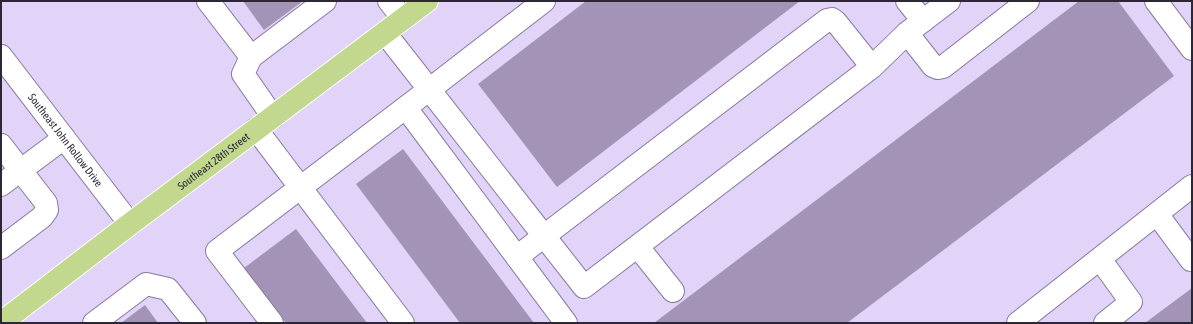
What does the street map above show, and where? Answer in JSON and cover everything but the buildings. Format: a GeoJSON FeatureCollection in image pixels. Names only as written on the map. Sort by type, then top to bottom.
{"type":"FeatureCollection","features":[{"type":"Feature","properties":{"kind":"main road","name":"Southeast 28th Street"},"geometry":{"type":"LineString","coordinates":[[1,323],[427,1]]}},
{"type":"Feature","properties":{"kind":"street"},"geometry":{"type":"LineString","coordinates":[[208,1],[251,57]]}},
{"type":"Feature","properties":{"kind":"street"},"geometry":{"type":"LineString","coordinates":[[274,116],[243,74],[251,57],[325,1]]}},
{"type":"Feature","properties":{"kind":"street"},"geometry":{"type":"LineString","coordinates":[[389,1],[403,19]]}},
{"type":"Feature","properties":{"kind":"street"},"geometry":{"type":"LineString","coordinates":[[272,323],[217,251],[430,90],[544,1]]}},
{"type":"Feature","properties":{"kind":"street"},"geometry":{"type":"LineString","coordinates":[[907,1],[915,27],[933,66],[938,68],[943,67],[1028,1]]}},
{"type":"Feature","properties":{"kind":"street"},"geometry":{"type":"LineString","coordinates":[[385,33],[584,287],[872,67],[915,27],[949,1]]}},
{"type":"Feature","properties":{"kind":"street"},"geometry":{"type":"LineString","coordinates":[[1156,1],[1192,49]]}},
{"type":"Feature","properties":{"kind":"street"},"geometry":{"type":"LineString","coordinates":[[517,257],[827,20],[832,19],[836,22],[872,67]]}},
{"type":"Feature","properties":{"kind":"street","name":"Southeast John Rollow Drive"},"geometry":{"type":"LineString","coordinates":[[1,56],[130,224]]}},
{"type":"Feature","properties":{"kind":"street"},"geometry":{"type":"LineString","coordinates":[[406,108],[566,323]]}},
{"type":"Feature","properties":{"kind":"street"},"geometry":{"type":"LineString","coordinates":[[256,129],[403,323]]}},
{"type":"Feature","properties":{"kind":"street"},"geometry":{"type":"LineString","coordinates":[[1,185],[64,138]]}},
{"type":"Feature","properties":{"kind":"street"},"geometry":{"type":"LineString","coordinates":[[1,145],[46,203],[47,210],[42,217],[1,248]]}},
{"type":"Feature","properties":{"kind":"street"},"geometry":{"type":"LineString","coordinates":[[1018,323],[1192,186]]}},
{"type":"Feature","properties":{"kind":"street"},"geometry":{"type":"LineString","coordinates":[[1157,214],[1191,260]]}},
{"type":"Feature","properties":{"kind":"street"},"geometry":{"type":"LineString","coordinates":[[638,246],[673,291]]}},
{"type":"Feature","properties":{"kind":"street"},"geometry":{"type":"LineString","coordinates":[[1100,259],[1132,302],[1105,323]]}},
{"type":"Feature","properties":{"kind":"street"},"geometry":{"type":"LineString","coordinates":[[94,323],[146,284],[168,288],[195,323]]}}]}
